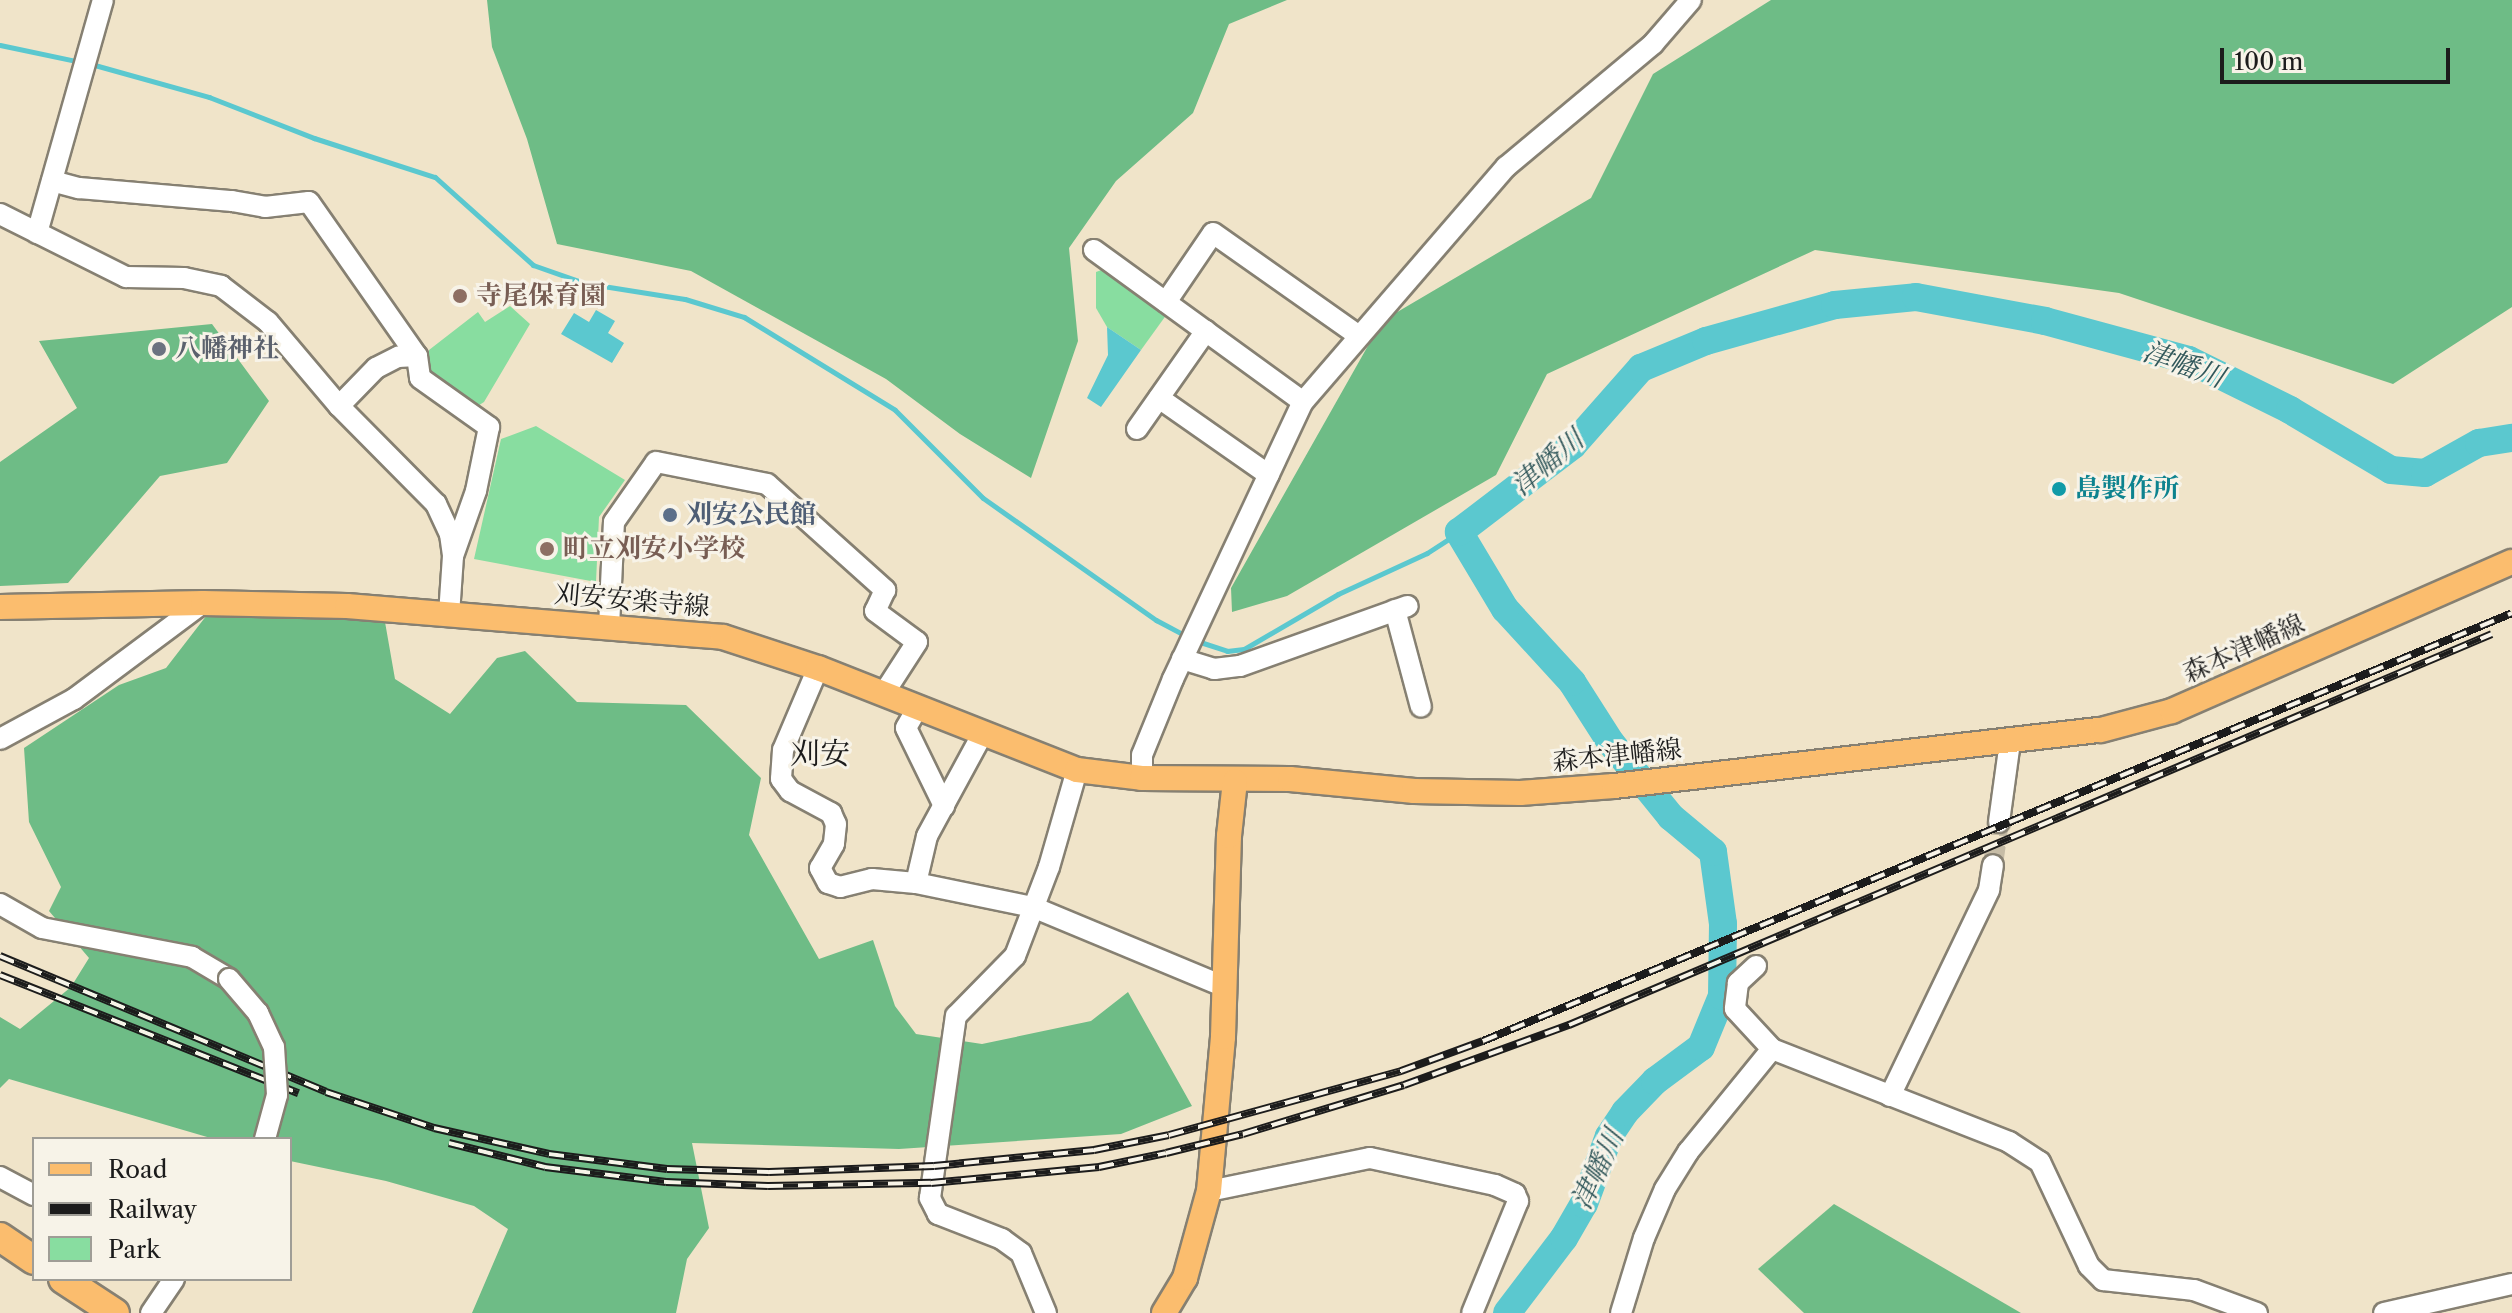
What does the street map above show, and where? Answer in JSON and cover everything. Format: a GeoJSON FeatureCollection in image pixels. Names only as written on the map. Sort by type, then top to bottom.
{"type":"FeatureCollection","features":[{"type":"Feature","properties":{"kind":"highway"},"geometry":{"type":"LineString","coordinates":[[0,1237],[32,1259]]}},
{"type":"Feature","properties":{"kind":"highway"},"geometry":{"type":"LineString","coordinates":[[66,1281],[115,1313]]}},
{"type":"Feature","properties":{"kind":"main road","name":"森本津幡線"},"geometry":{"type":"LineString","coordinates":[[1235,781],[1290,779],[1414,791],[1520,793],[1614,786],[2101,730],[2172,711],[2512,562]]}},
{"type":"Feature","properties":{"kind":"main road","name":"刈安安楽寺線"},"geometry":{"type":"LineString","coordinates":[[0,607],[203,603],[347,606],[723,637],[818,668],[1077,770],[1142,778],[1235,781]]}},
{"type":"Feature","properties":{"kind":"main road"},"geometry":{"type":"LineString","coordinates":[[1164,1313],[1185,1278],[1209,1191],[1225,987],[1229,836],[1235,781]]}},
{"type":"Feature","properties":{"kind":"street"},"geometry":{"type":"LineString","coordinates":[[37,233],[103,0]]}},
{"type":"Feature","properties":{"kind":"street"},"geometry":{"type":"LineString","coordinates":[[1142,778],[1142,755],[1188,646],[1303,402],[1506,167],[1653,44],[1691,0]]}},
{"type":"Feature","properties":{"kind":"street"},"geometry":{"type":"LineString","coordinates":[[52,181],[79,188],[232,201],[265,207],[309,202],[417,356],[420,378],[489,427],[476,491],[453,556]]}},
{"type":"Feature","properties":{"kind":"street"},"geometry":{"type":"LineString","coordinates":[[0,214],[126,277],[184,278],[221,286],[268,322],[339,406],[436,504],[450,534],[453,556],[449,614]]}},
{"type":"Feature","properties":{"kind":"street"},"geometry":{"type":"LineString","coordinates":[[1166,302],[1213,233],[1359,336]]}},
{"type":"Feature","properties":{"kind":"street"},"geometry":{"type":"LineString","coordinates":[[1094,250],[1303,402]]}},
{"type":"Feature","properties":{"kind":"street"},"geometry":{"type":"LineString","coordinates":[[1137,429],[1206,331]]}},
{"type":"Feature","properties":{"kind":"street"},"geometry":{"type":"LineString","coordinates":[[339,406],[376,368],[398,357],[417,356]]}},
{"type":"Feature","properties":{"kind":"street"},"geometry":{"type":"LineString","coordinates":[[1159,398],[1269,475]]}},
{"type":"Feature","properties":{"kind":"street"},"geometry":{"type":"LineString","coordinates":[[609,627],[614,522],[656,462],[767,484],[885,590],[875,611],[917,642],[884,693]]}},
{"type":"Feature","properties":{"kind":"street"},"geometry":{"type":"LineString","coordinates":[[0,739],[74,699],[203,603]]}},
{"type":"Feature","properties":{"kind":"street"},"geometry":{"type":"LineString","coordinates":[[1188,646],[1214,669],[1240,666],[1401,608],[1421,707]]}},
{"type":"Feature","properties":{"kind":"street"},"geometry":{"type":"LineString","coordinates":[[818,668],[783,750],[781,779],[790,791],[831,813],[836,824],[834,844],[820,868],[824,879],[840,887],[872,879],[916,883],[1033,907],[1225,987]]}},
{"type":"Feature","properties":{"kind":"street"},"geometry":{"type":"LineString","coordinates":[[918,707],[906,728],[944,806]]}},
{"type":"Feature","properties":{"kind":"street"},"geometry":{"type":"LineString","coordinates":[[916,883],[927,836],[983,733]]}},
{"type":"Feature","properties":{"kind":"street"},"geometry":{"type":"LineString","coordinates":[[1999,822],[2010,742]]}},
{"type":"Feature","properties":{"kind":"street"},"geometry":{"type":"LineString","coordinates":[[1046,1313],[1021,1253],[1002,1239],[938,1214],[930,1198],[956,1016],[1015,956],[1077,770]]}},
{"type":"Feature","properties":{"kind":"street"},"geometry":{"type":"LineString","coordinates":[[1890,1096],[1989,890],[1993,865]]}},
{"type":"Feature","properties":{"kind":"street"},"geometry":{"type":"LineString","coordinates":[[0,904],[42,928],[192,957],[229,979],[258,1013],[274,1047],[277,1095],[266,1137]]}},
{"type":"Feature","properties":{"kind":"street"},"geometry":{"type":"LineString","coordinates":[[1756,966],[1738,983],[1735,1009],[1772,1049],[2009,1142],[2040,1162],[2089,1266],[2103,1280],[2194,1290],[2257,1313]]}},
{"type":"Feature","properties":{"kind":"street"},"geometry":{"type":"LineString","coordinates":[[1621,1313],[1644,1238],[1665,1189],[1688,1152],[1772,1049]]}},
{"type":"Feature","properties":{"kind":"street"},"geometry":{"type":"LineString","coordinates":[[1209,1191],[1370,1158],[1495,1185],[1515,1194],[1518,1201],[1472,1313]]}},
{"type":"Feature","properties":{"kind":"street"},"geometry":{"type":"LineString","coordinates":[[0,1177],[32,1194]]}},
{"type":"Feature","properties":{"kind":"street"},"geometry":{"type":"LineString","coordinates":[[151,1313],[173,1281]]}},
{"type":"Feature","properties":{"kind":"street"},"geometry":{"type":"LineString","coordinates":[[2384,1313],[2512,1284]]}},
{"type":"Feature","properties":{"kind":"green space"},"geometry":{"type":"Polygon","coordinates":[[[487,0],[1287,0],[1229,24],[1193,113],[1116,181],[1069,248],[1078,341],[1031,478],[960,434],[886,379],[691,271],[557,244],[527,139],[492,47],[487,0]]]}},
{"type":"Feature","properties":{"kind":"green space"},"geometry":{"type":"Polygon","coordinates":[[[1771,0],[2512,0],[2512,307],[2393,384],[2119,293],[1815,250],[1547,374],[1496,475],[1287,596],[1232,612],[1231,588],[1382,321],[1591,198],[1653,74],[1771,0]]]}},
{"type":"Feature","properties":{"kind":"green space"},"geometry":{"type":"Polygon","coordinates":[[[1104,269],[1167,314],[1141,350],[1107,327],[1096,308],[1096,272],[1104,269]]]}},
{"type":"Feature","properties":{"kind":"green space"},"geometry":{"type":"Polygon","coordinates":[[[510,306],[530,324],[484,402],[473,409],[428,374],[429,350],[478,312],[485,322],[510,306]]]}},
{"type":"Feature","properties":{"kind":"green space"},"geometry":{"type":"Polygon","coordinates":[[[212,324],[269,401],[227,463],[160,476],[68,583],[0,586],[0,462],[77,408],[39,341],[212,324]]]}},
{"type":"Feature","properties":{"kind":"green space"},"geometry":{"type":"Polygon","coordinates":[[[536,426],[625,480],[599,517],[596,582],[474,559],[501,439],[536,426]]]}},
{"type":"Feature","properties":{"kind":"green space"},"geometry":{"type":"Polygon","coordinates":[[[210,611],[385,622],[395,679],[450,714],[497,658],[525,651],[577,702],[686,705],[761,778],[749,835],[819,959],[873,940],[895,1006],[916,1034],[982,1044],[1091,1021],[1128,992],[1192,1106],[1121,1134],[899,1149],[692,1143],[709,1228],[687,1259],[676,1313],[472,1313],[508,1229],[474,1206],[386,1181],[292,1161],[292,1137],[207,1137],[9,1079],[0,1088],[0,1017],[20,1029],[71,987],[89,958],[49,911],[61,887],[29,822],[24,748],[119,685],[166,668],[210,611]]]}},
{"type":"Feature","properties":{"kind":"green space"},"geometry":{"type":"Polygon","coordinates":[[[1834,1204],[2021,1313],[1804,1313],[1758,1269],[1834,1204]]]}},
{"type":"Feature","properties":{"kind":"water"},"geometry":{"type":"Polygon","coordinates":[[[596,310],[615,321],[608,333],[624,343],[612,363],[561,334],[574,313],[589,322],[596,310]]]}},
{"type":"Feature","properties":{"kind":"water"},"geometry":{"type":"Polygon","coordinates":[[[1107,327],[1141,350],[1101,407],[1087,398],[1108,355],[1107,327]]]}},
{"type":"Feature","properties":{"kind":"waterway"},"geometry":{"type":"LineString","coordinates":[[0,45],[81,62]]}},
{"type":"Feature","properties":{"kind":"waterway"},"geometry":{"type":"LineString","coordinates":[[91,64],[209,97],[314,138],[435,177],[533,265],[584,283],[685,299],[744,317],[895,410],[983,498],[1156,620],[1188,637]]}},
{"type":"Feature","properties":{"kind":"waterway","name":"津幡川"},"geometry":{"type":"LineString","coordinates":[[1507,1313],[1564,1238],[1584,1204],[1609,1136],[1625,1112],[1655,1081],[1701,1047],[1722,996],[1723,924],[1713,852],[1671,817],[1611,743],[1572,682],[1505,609],[1459,532],[1573,445],[1641,368],[1706,341],[1835,305],[1916,297],[2045,321],[2189,360],[2290,410],[2391,470],[2425,473],[2479,443],[2512,438]]}},
{"type":"Feature","properties":{"kind":"waterway"},"geometry":{"type":"LineString","coordinates":[[1197,641],[1227,651],[1244,649],[1338,594],[1427,553],[1459,532]]}},
{"type":"Feature","properties":{"kind":"tunnel"},"geometry":{"type":"LineString","coordinates":[[1993,865],[1999,822]]}},
{"type":"Feature","properties":{"kind":"railway"},"geometry":{"type":"LineString","coordinates":[[0,956],[326,1092],[434,1128],[549,1154],[667,1169],[769,1172],[934,1166],[1094,1150],[1169,1135],[1401,1071],[1483,1041],[2512,613]]}},
{"type":"Feature","properties":{"kind":"railway"},"geometry":{"type":"LineString","coordinates":[[449,1143],[545,1167],[666,1182],[768,1186],[931,1183],[1099,1167],[1243,1134],[1404,1085],[1569,1025],[2492,634]]}},
{"type":"Feature","properties":{"kind":"railway"},"geometry":{"type":"LineString","coordinates":[[0,975],[298,1093]]}},
{"type":"Feature","properties":{"kind":"place","name":"寺尾保育園"},"geometry":{"type":"Point","coordinates":[460,296]}},
{"type":"Feature","properties":{"kind":"place","name":"八幡神社"},"geometry":{"type":"Point","coordinates":[159,349]}},
{"type":"Feature","properties":{"kind":"place","name":"島製作所"},"geometry":{"type":"Point","coordinates":[2059,489]}},
{"type":"Feature","properties":{"kind":"place","name":"刈安公民館"},"geometry":{"type":"Point","coordinates":[670,515]}},
{"type":"Feature","properties":{"kind":"place","name":"町立刈安小学校"},"geometry":{"type":"Point","coordinates":[547,549]}},
{"type":"Feature","properties":{"kind":"district","name":"刈安"},"geometry":{"type":"Point","coordinates":[820,754]}}]}
